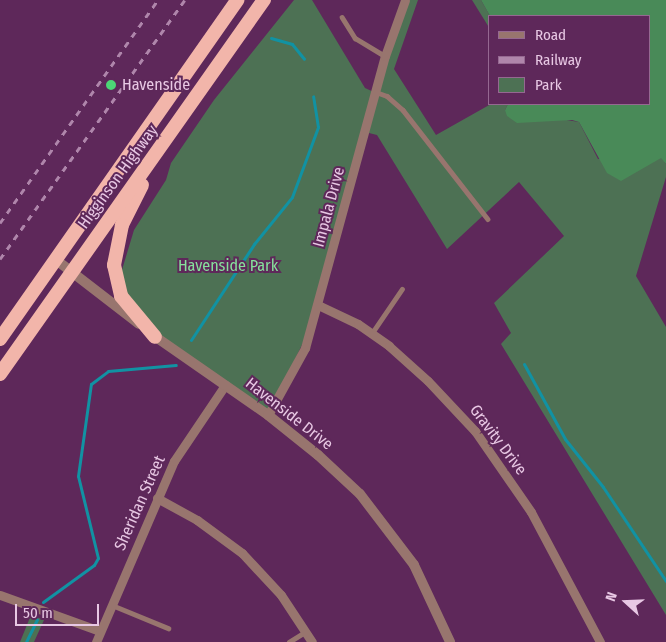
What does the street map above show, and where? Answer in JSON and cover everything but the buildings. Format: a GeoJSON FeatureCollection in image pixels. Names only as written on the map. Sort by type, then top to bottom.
{"type":"FeatureCollection","features":[{"type":"Feature","properties":{"kind":"highway","name":"Higginson Highway"},"geometry":{"type":"LineString","coordinates":[[0,339],[237,0]]}},
{"type":"Feature","properties":{"kind":"highway","name":"Higginson Highway"},"geometry":{"type":"LineString","coordinates":[[0,374],[264,0]]}},
{"type":"Feature","properties":{"kind":"highway"},"geometry":{"type":"LineString","coordinates":[[155,337],[122,296],[114,264],[122,225],[160,148]]}},
{"type":"Feature","properties":{"kind":"street","name":"Impala Drive"},"geometry":{"type":"LineString","coordinates":[[268,415],[298,365],[318,304],[385,56],[405,0]]}},
{"type":"Feature","properties":{"kind":"street","name":"Havenside Drive"},"geometry":{"type":"LineString","coordinates":[[55,259],[155,337],[268,415],[339,473],[375,513],[425,584],[450,642]]}},
{"type":"Feature","properties":{"kind":"street","name":"Gravity Drive"},"geometry":{"type":"LineString","coordinates":[[318,304],[372,333],[445,398],[493,455],[546,539],[600,642]]}},
{"type":"Feature","properties":{"kind":"street","name":"Sheridan Street"},"geometry":{"type":"LineString","coordinates":[[96,642],[174,461],[225,384]]}},
{"type":"Feature","properties":{"kind":"street"},"geometry":{"type":"LineString","coordinates":[[157,498],[197,520],[242,554],[281,595],[312,642]]}},
{"type":"Feature","properties":{"kind":"street"},"geometry":{"type":"LineString","coordinates":[[0,595],[100,631]]}},
{"type":"Feature","properties":{"kind":"lane"},"geometry":{"type":"LineString","coordinates":[[342,17],[355,38],[385,56]]}},
{"type":"Feature","properties":{"kind":"lane"},"geometry":{"type":"LineString","coordinates":[[376,92],[387,96],[403,110],[488,219]]}},
{"type":"Feature","properties":{"kind":"lane"},"geometry":{"type":"LineString","coordinates":[[372,333],[402,289]]}},
{"type":"Feature","properties":{"kind":"lane"},"geometry":{"type":"LineString","coordinates":[[112,604],[168,628]]}},
{"type":"Feature","properties":{"kind":"lane"},"geometry":{"type":"LineString","coordinates":[[290,642],[306,632]]}},
{"type":"Feature","properties":{"kind":"green space","name":"Havenside Park"},"geometry":{"type":"Polygon","coordinates":[[[294,0],[312,0],[365,88],[376,93],[405,0],[418,0],[394,69],[436,135],[489,105],[508,105],[505,110],[579,122],[598,159],[661,157],[666,164],[666,177],[636,276],[666,327],[666,615],[501,344],[511,333],[494,303],[564,236],[519,182],[447,249],[377,135],[365,132],[315,318],[268,415],[157,337],[118,283],[134,230],[166,180],[171,163],[214,100],[294,0]]]}},
{"type":"Feature","properties":{"kind":"green space"},"geometry":{"type":"Polygon","coordinates":[[[472,0],[481,0],[489,15],[488,26],[472,0]]]}},
{"type":"Feature","properties":{"kind":"green space"},"geometry":{"type":"Polygon","coordinates":[[[481,0],[666,0],[666,164],[661,158],[621,181],[607,173],[579,122],[572,120],[517,123],[507,116],[505,110],[508,105],[651,105],[651,15],[489,15],[481,0]]]}},
{"type":"Feature","properties":{"kind":"green space"},"geometry":{"type":"Polygon","coordinates":[[[31,615],[44,620],[34,642],[20,642],[31,615]]]}},
{"type":"Feature","properties":{"kind":"waterway"},"geometry":{"type":"LineString","coordinates":[[271,38],[292,44],[304,59]]}},
{"type":"Feature","properties":{"kind":"waterway"},"geometry":{"type":"LineString","coordinates":[[191,340],[254,244],[292,197],[318,127],[313,96]]}},
{"type":"Feature","properties":{"kind":"waterway"},"geometry":{"type":"LineString","coordinates":[[524,364],[565,439],[603,487],[666,581]]}},
{"type":"Feature","properties":{"kind":"waterway"},"geometry":{"type":"LineString","coordinates":[[43,602],[94,565],[98,558],[78,476],[91,384],[108,371],[176,365]]}},
{"type":"Feature","properties":{"kind":"waterway"},"geometry":{"type":"LineString","coordinates":[[26,642],[37,619]]}},
{"type":"Feature","properties":{"kind":"railway"},"geometry":{"type":"LineString","coordinates":[[0,223],[158,0]]}},
{"type":"Feature","properties":{"kind":"railway"},"geometry":{"type":"LineString","coordinates":[[0,259],[185,0]]}},
{"type":"Feature","properties":{"kind":"place","name":"Havenside"},"geometry":{"type":"Point","coordinates":[111,85]}}]}
